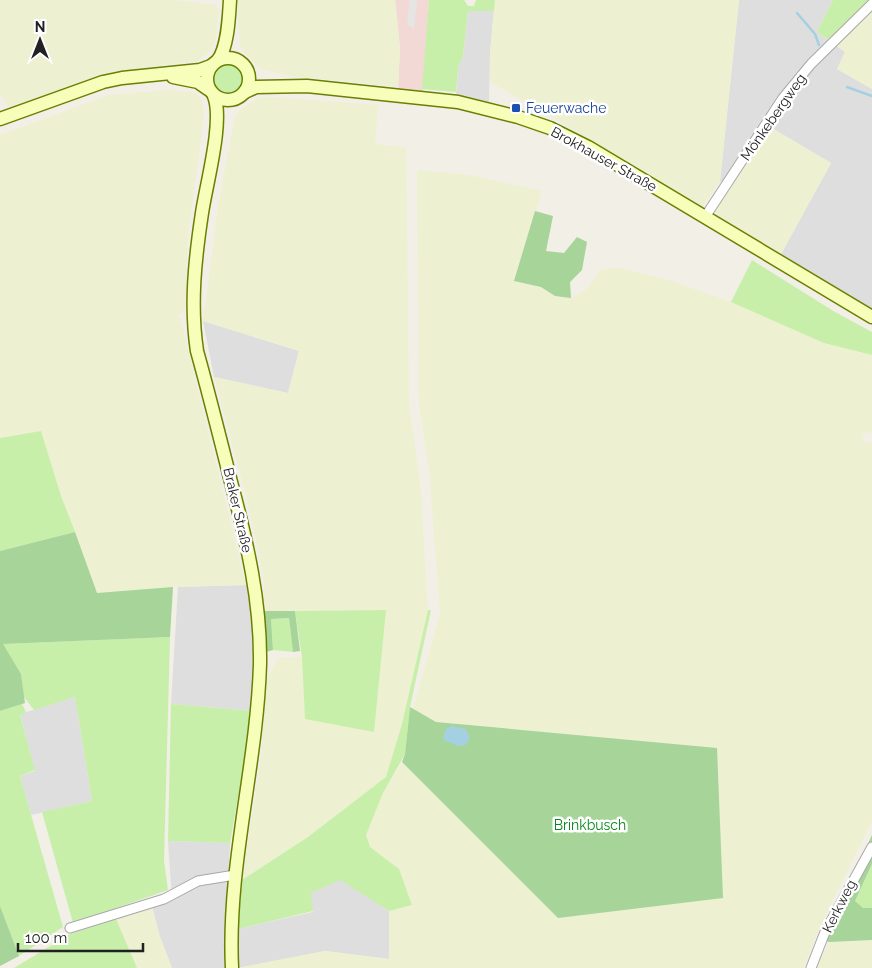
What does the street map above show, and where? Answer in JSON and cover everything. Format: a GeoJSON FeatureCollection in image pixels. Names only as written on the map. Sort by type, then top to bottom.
{"type":"FeatureCollection","features":[{"type":"Feature","properties":{"kind":"street"},"geometry":{"type":"LineString","coordinates":[[159,74],[194,80],[203,84],[211,92],[226,101],[233,100],[245,92],[248,85],[247,71],[238,61],[233,50],[230,4]]}},
{"type":"Feature","properties":{"kind":"street"},"geometry":{"type":"LineString","coordinates":[[211,92],[206,77],[214,63],[222,55],[230,4]]}},
{"type":"Feature","properties":{"kind":"street","name":"Mönkebergweg"},"geometry":{"type":"LineString","coordinates":[[705,217],[783,98],[811,64],[872,4]]}},
{"type":"Feature","properties":{"kind":"street"},"geometry":{"type":"LineString","coordinates":[[0,119],[103,82],[122,78],[200,70],[214,63],[232,58],[238,61]]}},
{"type":"Feature","properties":{"kind":"street","name":"Brokhauser Straße"},"geometry":{"type":"LineString","coordinates":[[247,71],[257,77],[307,86],[458,102],[518,117],[550,128],[588,147],[872,317]]}},
{"type":"Feature","properties":{"kind":"street","name":"Brokhauser Straße"},"geometry":{"type":"LineString","coordinates":[[245,92],[256,86],[307,86]]}},
{"type":"Feature","properties":{"kind":"street","name":"Braker Straße"},"geometry":{"type":"LineString","coordinates":[[211,92],[217,106],[214,148],[202,210],[194,294],[194,330],[197,351],[238,508],[248,555],[257,609],[260,649],[256,721],[234,875],[232,968]]}},
{"type":"Feature","properties":{"kind":"street","name":"Braker Straße"},"geometry":{"type":"LineString","coordinates":[[214,148],[227,108],[233,100]]}},
{"type":"Feature","properties":{"kind":"street","name":"Kerkweg"},"geometry":{"type":"LineString","coordinates":[[811,968],[826,932],[872,847]]}},
{"type":"Feature","properties":{"kind":"street"},"geometry":{"type":"LineString","coordinates":[[70,928],[164,899],[198,881],[234,875]]}},
{"type":"Feature","properties":{"kind":"shaded area"},"geometry":{"type":"Polygon","coordinates":[[[395,0],[429,0],[423,92],[398,90],[400,48],[395,0]]]}},
{"type":"Feature","properties":{"kind":"shaded area"},"geometry":{"type":"Polygon","coordinates":[[[410,0],[417,0],[414,29],[407,25],[410,0]]]}},
{"type":"Feature","properties":{"kind":"shaded area"},"geometry":{"type":"Polygon","coordinates":[[[739,0],[833,0],[817,32],[845,52],[837,69],[872,89],[872,309],[830,286],[781,254],[831,163],[770,127],[728,190],[720,181],[739,0]]]}},
{"type":"Feature","properties":{"kind":"shaded area"},"geometry":{"type":"Polygon","coordinates":[[[468,11],[494,11],[490,52],[489,102],[456,96],[458,68],[463,56],[468,11]]]}},
{"type":"Feature","properties":{"kind":"shaded area"},"geometry":{"type":"Polygon","coordinates":[[[203,321],[299,351],[288,393],[214,377],[203,321]]]}},
{"type":"Feature","properties":{"kind":"shaded area"},"geometry":{"type":"Polygon","coordinates":[[[249,585],[255,624],[253,711],[171,704],[178,587],[249,585]]]}},
{"type":"Feature","properties":{"kind":"shaded area"},"geometry":{"type":"Polygon","coordinates":[[[75,697],[92,801],[31,815],[20,776],[35,771],[20,714],[75,697]]]}},
{"type":"Feature","properties":{"kind":"shaded area"},"geometry":{"type":"Polygon","coordinates":[[[168,841],[230,843],[225,968],[172,968],[160,937],[152,906],[172,899],[168,841]]]}},
{"type":"Feature","properties":{"kind":"shaded area"},"geometry":{"type":"Polygon","coordinates":[[[340,879],[389,911],[389,959],[325,951],[238,968],[238,929],[313,912],[310,893],[340,879]]]}},
{"type":"Feature","properties":{"kind":"green space"},"geometry":{"type":"Polygon","coordinates":[[[0,0],[174,0],[217,5],[219,9],[216,38],[211,51],[197,61],[103,75],[28,103],[8,107],[0,94],[0,0]]]}},
{"type":"Feature","properties":{"kind":"green space"},"geometry":{"type":"Polygon","coordinates":[[[238,0],[395,0],[400,48],[398,87],[290,76],[261,69],[243,52],[240,44],[238,0]]]}},
{"type":"Feature","properties":{"kind":"green space"},"geometry":{"type":"Polygon","coordinates":[[[429,0],[464,0],[468,6],[474,6],[476,0],[495,0],[494,11],[468,11],[463,56],[458,68],[456,92],[422,89],[429,0]]]}},
{"type":"Feature","properties":{"kind":"green space"},"geometry":{"type":"Polygon","coordinates":[[[495,0],[739,0],[720,181],[702,208],[490,82],[490,52],[495,0]]]}},
{"type":"Feature","properties":{"kind":"green space"},"geometry":{"type":"Polygon","coordinates":[[[833,0],[869,0],[829,40],[817,32],[833,0]]]}},
{"type":"Feature","properties":{"kind":"green space"},"geometry":{"type":"Polygon","coordinates":[[[872,10],[872,89],[837,69],[845,52],[835,44],[872,10]]]}},
{"type":"Feature","properties":{"kind":"green space"},"geometry":{"type":"Polygon","coordinates":[[[228,63],[234,64],[239,68],[243,73],[243,85],[239,90],[234,94],[228,95],[222,94],[217,90],[213,85],[212,79],[213,73],[217,68],[222,64],[228,63]]]}},
{"type":"Feature","properties":{"kind":"green space"},"geometry":{"type":"Polygon","coordinates":[[[167,90],[196,93],[203,103],[204,117],[188,233],[185,311],[178,315],[246,585],[178,587],[96,593],[61,496],[41,431],[0,438],[0,135],[109,95],[167,90]]]}},
{"type":"Feature","properties":{"kind":"green space"},"geometry":{"type":"Polygon","coordinates":[[[266,97],[378,105],[375,144],[406,148],[409,404],[420,481],[428,610],[402,724],[386,777],[308,837],[242,880],[261,759],[266,681],[278,658],[302,657],[305,719],[386,610],[265,611],[263,574],[245,491],[214,377],[288,393],[299,351],[203,321],[219,200],[235,117],[240,110],[257,99],[266,97]]]}},
{"type":"Feature","properties":{"kind":"green space"},"geometry":{"type":"Polygon","coordinates":[[[770,127],[831,163],[781,254],[713,215],[770,127]]]}},
{"type":"Feature","properties":{"kind":"green space"},"geometry":{"type":"Polygon","coordinates":[[[417,170],[469,175],[542,191],[515,281],[541,287],[555,296],[571,298],[587,289],[602,269],[619,268],[669,280],[731,302],[824,343],[872,355],[872,433],[864,432],[862,441],[872,443],[872,821],[821,925],[803,968],[238,968],[325,951],[389,959],[389,911],[412,905],[399,869],[370,847],[366,835],[383,793],[402,762],[558,918],[454,723],[436,722],[413,709],[440,614],[429,470],[419,405],[417,170]]]}},
{"type":"Feature","properties":{"kind":"green space"},"geometry":{"type":"Polygon","coordinates":[[[535,211],[553,216],[546,251],[564,253],[577,237],[587,242],[582,270],[570,282],[571,298],[555,296],[541,287],[514,281],[535,211]]]}},
{"type":"Feature","properties":{"kind":"green space"},"geometry":{"type":"Polygon","coordinates":[[[752,260],[835,312],[872,332],[872,355],[824,343],[731,302],[752,260]]]}},
{"type":"Feature","properties":{"kind":"green space"},"geometry":{"type":"Polygon","coordinates":[[[41,431],[61,496],[75,532],[0,551],[0,438],[41,431]]]}},
{"type":"Feature","properties":{"kind":"green space"},"geometry":{"type":"Polygon","coordinates":[[[75,532],[97,593],[173,587],[170,637],[3,644],[21,674],[25,703],[0,711],[0,551],[75,532]]]}},
{"type":"Feature","properties":{"kind":"green space"},"geometry":{"type":"Polygon","coordinates":[[[386,610],[374,732],[305,719],[302,657],[295,611],[386,610]]]}},
{"type":"Feature","properties":{"kind":"green space"},"geometry":{"type":"Polygon","coordinates":[[[428,610],[431,610],[410,707],[405,754],[383,793],[366,835],[370,847],[399,869],[412,905],[389,911],[340,880],[311,893],[313,911],[238,929],[242,880],[308,837],[386,777],[402,724],[428,610]]]}},
{"type":"Feature","properties":{"kind":"green space"},"geometry":{"type":"Polygon","coordinates":[[[263,611],[295,611],[300,651],[293,652],[289,618],[271,619],[273,650],[266,652],[263,611]]]}},
{"type":"Feature","properties":{"kind":"green space"},"geometry":{"type":"Polygon","coordinates":[[[289,618],[293,652],[273,650],[271,619],[289,618]]]}},
{"type":"Feature","properties":{"kind":"green space"},"geometry":{"type":"Polygon","coordinates":[[[170,637],[164,861],[168,890],[73,923],[42,812],[92,801],[75,697],[34,710],[24,697],[21,674],[2,644],[170,637]]]}},
{"type":"Feature","properties":{"kind":"green space"},"geometry":{"type":"Polygon","coordinates":[[[22,704],[26,712],[20,715],[35,770],[20,776],[63,927],[19,956],[0,906],[0,711],[22,704]]]}},
{"type":"Feature","properties":{"kind":"green space"},"geometry":{"type":"Polygon","coordinates":[[[171,704],[253,711],[230,843],[168,841],[171,704]]]}},
{"type":"Feature","properties":{"kind":"green space","name":"Brinkbusch"},"geometry":{"type":"Polygon","coordinates":[[[410,707],[436,722],[717,748],[723,898],[558,918],[402,762],[405,754],[410,707]]]}},
{"type":"Feature","properties":{"kind":"green space"},"geometry":{"type":"Polygon","coordinates":[[[872,835],[872,864],[855,901],[863,908],[872,908],[872,940],[829,942],[823,940],[872,835]]]}},
{"type":"Feature","properties":{"kind":"green space"},"geometry":{"type":"Polygon","coordinates":[[[872,864],[872,908],[863,908],[855,901],[872,864]]]}},
{"type":"Feature","properties":{"kind":"green space"},"geometry":{"type":"Polygon","coordinates":[[[0,906],[19,956],[0,966],[0,906]]]}},
{"type":"Feature","properties":{"kind":"green space"},"geometry":{"type":"Polygon","coordinates":[[[151,907],[172,968],[137,968],[116,919],[151,907]]]}},
{"type":"Feature","properties":{"kind":"green space"},"geometry":{"type":"Polygon","coordinates":[[[116,919],[137,968],[14,968],[70,934],[116,919]]]}},
{"type":"Feature","properties":{"kind":"green space"},"geometry":{"type":"Polygon","coordinates":[[[872,940],[872,968],[816,968],[829,942],[872,940]]]}},
{"type":"Feature","properties":{"kind":"water"},"geometry":{"type":"Polygon","coordinates":[[[452,726],[466,729],[470,738],[466,745],[458,746],[444,740],[443,737],[446,729],[452,726]]]}},
{"type":"Feature","properties":{"kind":"waterway"},"geometry":{"type":"LineString","coordinates":[[797,13],[815,34],[819,45]]}},
{"type":"Feature","properties":{"kind":"waterway"},"geometry":{"type":"LineString","coordinates":[[847,87],[872,96]]}},
{"type":"Feature","properties":{"kind":"place","name":"Feuerwache"},"geometry":{"type":"Point","coordinates":[516,108]}}]}
